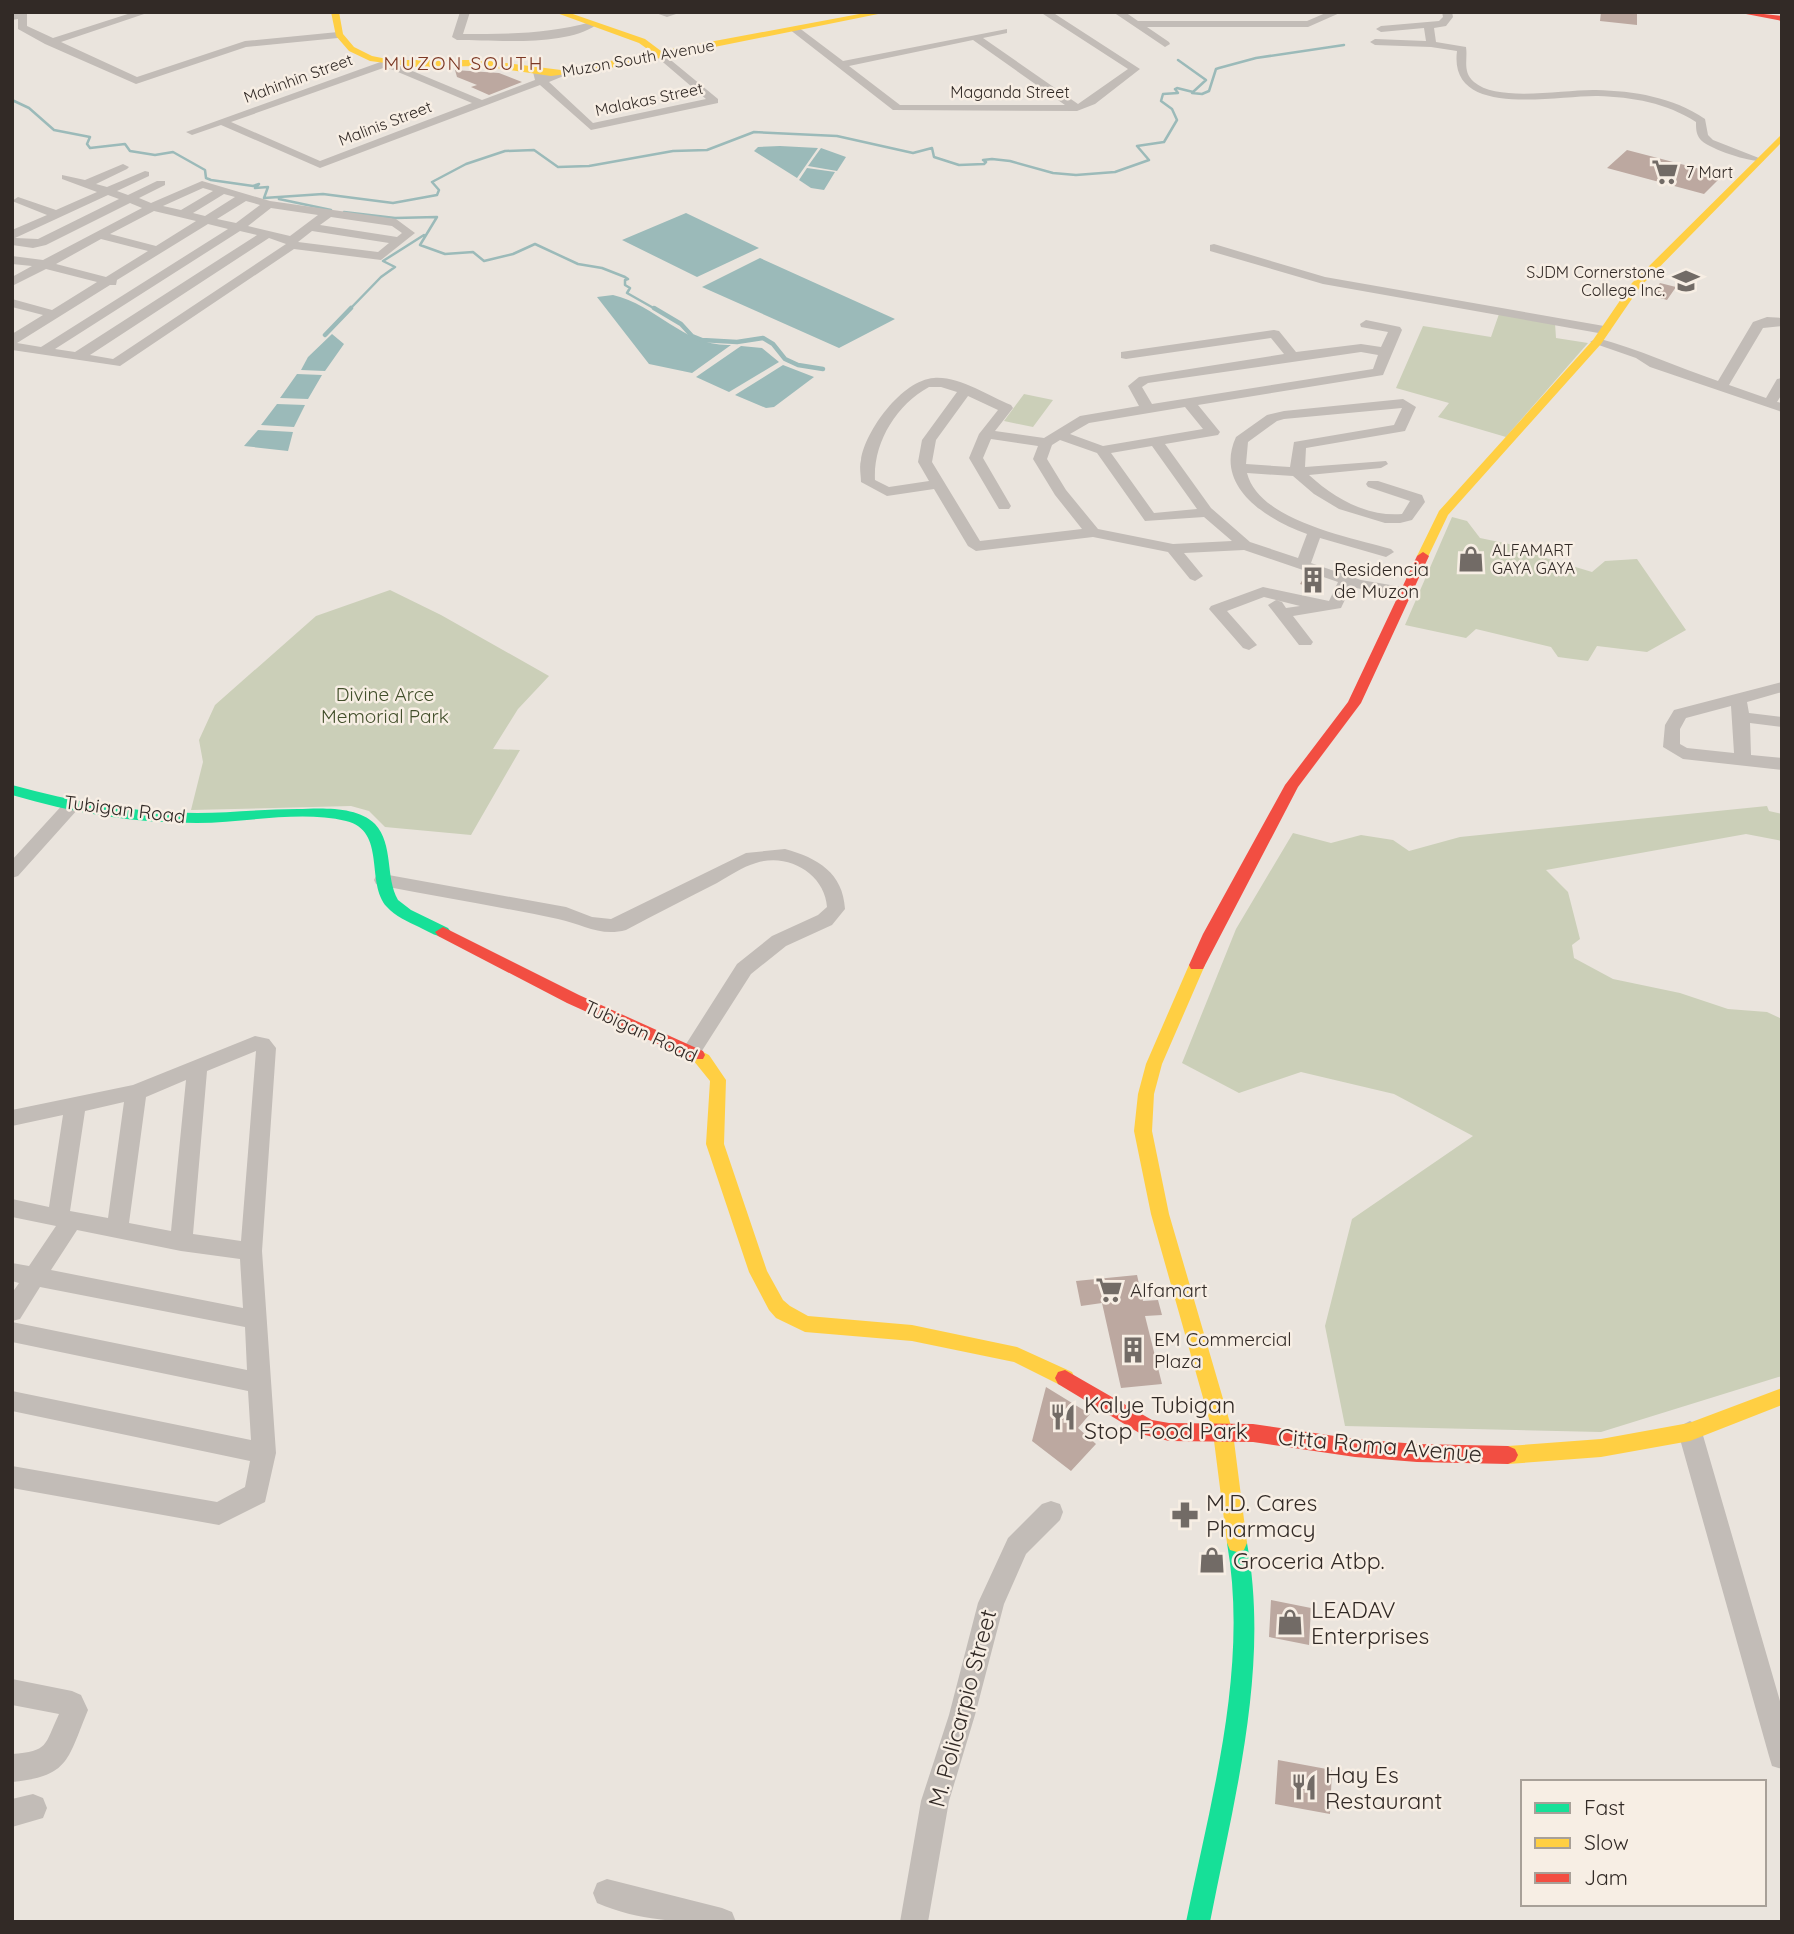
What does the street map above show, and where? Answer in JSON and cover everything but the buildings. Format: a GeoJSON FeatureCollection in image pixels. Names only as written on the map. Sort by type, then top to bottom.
{"type":"FeatureCollection","features":[{"type":"Feature","properties":{"kind":"street"},"geometry":{"type":"LineString","coordinates":[[49,42],[145,12]]}},
{"type":"Feature","properties":{"kind":"street"},"geometry":{"type":"LineString","coordinates":[[12,17],[23,16],[22,27],[136,81],[245,44],[338,34],[335,12]]}},
{"type":"Feature","properties":{"kind":"street"},"geometry":{"type":"LineString","coordinates":[[465,12],[457,37],[534,36],[566,32],[591,24]]}},
{"type":"Feature","properties":{"kind":"street"},"geometry":{"type":"LineString","coordinates":[[558,12],[642,41],[661,55]]}},
{"type":"Feature","properties":{"kind":"street"},"geometry":{"type":"LineString","coordinates":[[659,12],[667,15],[677,12]]}},
{"type":"Feature","properties":{"kind":"street","name":"Muzon South Avenue"},"geometry":{"type":"LineString","coordinates":[[338,34],[356,50],[386,63],[492,64],[537,76],[884,12]]}},
{"type":"Feature","properties":{"kind":"street","name":"Maganda Street"},"geometry":{"type":"LineString","coordinates":[[794,29],[897,108],[1077,108],[1091,102],[1135,69],[1045,12]]}},
{"type":"Feature","properties":{"kind":"street"},"geometry":{"type":"LineString","coordinates":[[1118,12],[1165,44]]}},
{"type":"Feature","properties":{"kind":"street"},"geometry":{"type":"LineString","coordinates":[[1181,12],[1184,24]]}},
{"type":"Feature","properties":{"kind":"street"},"geometry":{"type":"LineString","coordinates":[[1304,12],[1324,18]]}},
{"type":"Feature","properties":{"kind":"street"},"geometry":{"type":"LineString","coordinates":[[1138,24],[1308,24],[1337,12]]}},
{"type":"Feature","properties":{"kind":"street"},"geometry":{"type":"LineString","coordinates":[[1381,30],[1442,24],[1448,17],[1447,12]]}},
{"type":"Feature","properties":{"kind":"street"},"geometry":{"type":"LineString","coordinates":[[1749,12],[1782,19]]}},
{"type":"Feature","properties":{"kind":"street"},"geometry":{"type":"LineString","coordinates":[[1429,27],[1431,44]]}},
{"type":"Feature","properties":{"kind":"street"},"geometry":{"type":"LineString","coordinates":[[840,65],[1003,31]]}},
{"type":"Feature","properties":{"kind":"street"},"geometry":{"type":"LineString","coordinates":[[975,37],[1077,108]]}},
{"type":"Feature","properties":{"kind":"street"},"geometry":{"type":"LineString","coordinates":[[1375,42],[1431,44],[1462,49],[1461,74],[1467,82],[1479,88],[1532,97],[1598,93],[1662,102],[1701,121],[1703,136],[1709,142],[1758,160]]}},
{"type":"Feature","properties":{"kind":"street","name":"Malakas Street"},"geometry":{"type":"LineString","coordinates":[[537,76],[556,91],[591,127],[714,102],[661,55]]}},
{"type":"Feature","properties":{"kind":"street"},"geometry":{"type":"LineString","coordinates":[[386,63],[481,103]]}},
{"type":"Feature","properties":{"kind":"street","name":"Mahinhin Street"},"geometry":{"type":"LineString","coordinates":[[192,132],[386,63]]}},
{"type":"Feature","properties":{"kind":"street"},"geometry":{"type":"LineString","coordinates":[[419,76],[419,71],[425,67],[447,63]]}},
{"type":"Feature","properties":{"kind":"street","name":"Malinis Street"},"geometry":{"type":"LineString","coordinates":[[222,122],[320,165],[481,103],[537,76]]}},
{"type":"Feature","properties":{"kind":"street"},"geometry":{"type":"LineString","coordinates":[[1198,1922],[1233,1741],[1244,1637],[1241,1563],[1223,1433],[1160,1214],[1143,1131],[1146,1094],[1154,1064],[1211,934],[1292,785],[1354,703],[1443,514],[1597,341],[1636,285],[1782,136]]}},
{"type":"Feature","properties":{"kind":"street"},"geometry":{"type":"LineString","coordinates":[[86,184],[123,167]]}},
{"type":"Feature","properties":{"kind":"street"},"geometry":{"type":"LineString","coordinates":[[12,235],[145,174]]}},
{"type":"Feature","properties":{"kind":"street"},"geometry":{"type":"LineString","coordinates":[[15,279],[152,207],[202,184],[269,204],[396,223],[409,233],[381,256],[292,242],[152,207],[66,177]]}},
{"type":"Feature","properties":{"kind":"street"},"geometry":{"type":"LineString","coordinates":[[12,241],[33,244],[42,242],[160,183]]}},
{"type":"Feature","properties":{"kind":"street"},"geometry":{"type":"LineString","coordinates":[[183,214],[221,191]]}},
{"type":"Feature","properties":{"kind":"street"},"geometry":{"type":"LineString","coordinates":[[12,340],[242,198]]}},
{"type":"Feature","properties":{"kind":"street"},"geometry":{"type":"LineString","coordinates":[[18,201],[56,214]]}},
{"type":"Feature","properties":{"kind":"street"},"geometry":{"type":"LineString","coordinates":[[43,351],[239,227],[269,204]]}},
{"type":"Feature","properties":{"kind":"street"},"geometry":{"type":"LineString","coordinates":[[79,356],[297,209]]}},
{"type":"Feature","properties":{"kind":"street"},"geometry":{"type":"LineString","coordinates":[[12,346],[115,363],[292,242],[328,213]]}},
{"type":"Feature","properties":{"kind":"street"},"geometry":{"type":"LineString","coordinates":[[309,227],[400,241]]}},
{"type":"Feature","properties":{"kind":"street"},"geometry":{"type":"LineString","coordinates":[[98,235],[158,250]]}},
{"type":"Feature","properties":{"kind":"street"},"geometry":{"type":"LineString","coordinates":[[1214,248],[1324,280],[1597,341],[1637,364],[1656,364],[1775,406],[1782,382]]}},
{"type":"Feature","properties":{"kind":"street"},"geometry":{"type":"LineString","coordinates":[[12,260],[43,264],[201,305]]}},
{"type":"Feature","properties":{"kind":"street"},"geometry":{"type":"LineString","coordinates":[[12,303],[53,314]]}},
{"type":"Feature","properties":{"kind":"street"},"geometry":{"type":"LineString","coordinates":[[1721,387],[1758,325],[1764,321],[1782,322]]}},
{"type":"Feature","properties":{"kind":"street"},"geometry":{"type":"LineString","coordinates":[[1093,532],[1060,492],[1040,459],[1052,439],[1085,419],[1378,372],[1395,330],[1366,324]]}},
{"type":"Feature","properties":{"kind":"street"},"geometry":{"type":"LineString","coordinates":[[1126,355],[1274,334],[1293,356]]}},
{"type":"Feature","properties":{"kind":"street"},"geometry":{"type":"LineString","coordinates":[[1147,408],[1135,386],[1144,380],[1360,348],[1386,352]]}},
{"type":"Feature","properties":{"kind":"street"},"geometry":{"type":"LineString","coordinates":[[1163,351],[1179,373]]}},
{"type":"Feature","properties":{"kind":"street"},"geometry":{"type":"LineString","coordinates":[[937,484],[887,492],[868,482],[868,457],[886,420],[918,386],[938,382],[1006,408],[986,434],[976,458],[1004,506]]}},
{"type":"Feature","properties":{"kind":"street"},"geometry":{"type":"LineString","coordinates":[[1269,389],[1284,415]]}},
{"type":"Feature","properties":{"kind":"street"},"geometry":{"type":"LineString","coordinates":[[964,392],[929,440],[925,462],[976,545],[1093,532],[1173,549],[1245,545]]}},
{"type":"Feature","properties":{"kind":"street"},"geometry":{"type":"LineString","coordinates":[[1241,440],[1272,418],[1284,415],[1385,403],[1403,403],[1409,407],[1400,428],[1299,445],[1297,472]]}},
{"type":"Feature","properties":{"kind":"street"},"geometry":{"type":"LineString","coordinates":[[1190,404],[1213,432]]}},
{"type":"Feature","properties":{"kind":"street"},"geometry":{"type":"LineString","coordinates":[[986,434],[1052,439],[1102,450],[1213,432],[1241,440]]}},
{"type":"Feature","properties":{"kind":"street"},"geometry":{"type":"LineString","coordinates":[[1241,440],[1241,480],[1262,506],[1315,532],[1386,552]]}},
{"type":"Feature","properties":{"kind":"street"},"geometry":{"type":"LineString","coordinates":[[1156,441],[1207,512],[1245,545],[1352,582],[1377,597],[1404,600]]}},
{"type":"Feature","properties":{"kind":"street"},"geometry":{"type":"LineString","coordinates":[[1102,450],[1150,518],[1207,512]]}},
{"type":"Feature","properties":{"kind":"street"},"geometry":{"type":"LineString","coordinates":[[1239,468],[1297,472],[1381,464]]}},
{"type":"Feature","properties":{"kind":"street"},"geometry":{"type":"LineString","coordinates":[[1297,472],[1315,489],[1351,511],[1400,519],[1407,517],[1418,502],[1417,498],[1373,484]]}},
{"type":"Feature","properties":{"kind":"street"},"geometry":{"type":"LineString","coordinates":[[1303,565],[1315,532]]}},
{"type":"Feature","properties":{"kind":"street"},"geometry":{"type":"LineString","coordinates":[[1173,549],[1195,576]]}},
{"type":"Feature","properties":{"kind":"street"},"geometry":{"type":"LineString","coordinates":[[1283,613],[1335,605],[1352,582]]}},
{"type":"Feature","properties":{"kind":"street"},"geometry":{"type":"LineString","coordinates":[[1249,645],[1217,609],[1263,592],[1321,606]]}},
{"type":"Feature","properties":{"kind":"street"},"geometry":{"type":"LineString","coordinates":[[1263,592],[1305,642]]}},
{"type":"Feature","properties":{"kind":"street"},"geometry":{"type":"LineString","coordinates":[[1782,687],[1679,714],[1675,718],[1671,741],[1672,747],[1683,753],[1782,764]]}},
{"type":"Feature","properties":{"kind":"street"},"geometry":{"type":"LineString","coordinates":[[1738,698],[1743,758]]}},
{"type":"Feature","properties":{"kind":"street"},"geometry":{"type":"LineString","coordinates":[[1741,717],[1782,722]]}},
{"type":"Feature","properties":{"kind":"street","name":"Tubigan Road"},"geometry":{"type":"LineString","coordinates":[[12,790],[72,805],[195,818],[332,816],[361,821],[374,832],[389,900],[404,913],[573,999],[703,1059],[718,1080],[715,1144],[758,1272],[783,1312],[804,1324],[912,1333],[1017,1355],[1055,1372],[1148,1428],[1169,1432],[1223,1433]]}},
{"type":"Feature","properties":{"kind":"street"},"geometry":{"type":"LineString","coordinates":[[12,872],[72,805]]}},
{"type":"Feature","properties":{"kind":"street"},"geometry":{"type":"LineString","coordinates":[[383,880],[566,915],[592,925],[606,927],[619,925],[752,857],[785,855],[803,861],[824,874],[835,893],[836,909],[825,920],[779,941],[744,969],[691,1052]]}},
{"type":"Feature","properties":{"kind":"street"},"geometry":{"type":"LineString","coordinates":[[12,1118],[75,1107],[135,1092],[255,1043],[266,1048],[251,1251],[264,1453],[256,1494],[219,1514],[12,1477]]}},
{"type":"Feature","properties":{"kind":"street"},"geometry":{"type":"LineString","coordinates":[[181,1242],[197,1068]]}},
{"type":"Feature","properties":{"kind":"street"},"geometry":{"type":"LineString","coordinates":[[118,1227],[135,1092]]}},
{"type":"Feature","properties":{"kind":"street"},"geometry":{"type":"LineString","coordinates":[[12,1312],[35,1276],[64,1220],[75,1107]]}},
{"type":"Feature","properties":{"kind":"street"},"geometry":{"type":"LineString","coordinates":[[12,1208],[64,1220],[118,1227],[181,1242],[251,1251]]}},
{"type":"Feature","properties":{"kind":"street"},"geometry":{"type":"LineString","coordinates":[[12,1272],[256,1320]]}},
{"type":"Feature","properties":{"kind":"street"},"geometry":{"type":"LineString","coordinates":[[12,1332],[260,1383]]}},
{"type":"Feature","properties":{"kind":"street","name":"Citta Roma Avenue"},"geometry":{"type":"LineString","coordinates":[[1223,1433],[1253,1433],[1355,1448],[1460,1456],[1601,1448],[1690,1432],[1782,1396]]}},
{"type":"Feature","properties":{"kind":"street"},"geometry":{"type":"LineString","coordinates":[[12,1401],[264,1453]]}},
{"type":"Feature","properties":{"kind":"street"},"geometry":{"type":"LineString","coordinates":[[1690,1432],[1782,1756]]}},
{"type":"Feature","properties":{"kind":"street","name":"M. Policarpio Street"},"geometry":{"type":"LineString","coordinates":[[914,1922],[935,1801],[962,1715],[990,1603],[1017,1546],[1051,1512]]}},
{"type":"Feature","properties":{"kind":"street"},"geometry":{"type":"LineString","coordinates":[[12,1692],[72,1704],[75,1710],[53,1757],[42,1765],[12,1768]]}},
{"type":"Feature","properties":{"kind":"street"},"geometry":{"type":"LineString","coordinates":[[607,1893],[722,1922]]}},
{"type":"Feature","properties":{"kind":"green space"},"geometry":{"type":"Polygon","coordinates":[[[1499,314],[1555,323],[1556,338],[1588,343],[1506,437],[1438,417],[1449,403],[1396,388],[1423,326],[1491,337],[1499,314]]]}},
{"type":"Feature","properties":{"kind":"green space"},"geometry":{"type":"Polygon","coordinates":[[[1024,394],[1053,400],[1033,427],[1004,421],[1024,394]]]}},
{"type":"Feature","properties":{"kind":"green space"},"geometry":{"type":"Polygon","coordinates":[[[1452,517],[1467,521],[1480,538],[1523,547],[1539,556],[1592,572],[1605,561],[1637,559],[1686,630],[1647,652],[1597,646],[1588,661],[1558,657],[1551,647],[1476,629],[1466,638],[1405,625],[1452,517]]]}},
{"type":"Feature","properties":{"kind":"green space","name":"Divine Arce Memorial Park"},"geometry":{"type":"Polygon","coordinates":[[[390,590],[441,615],[549,676],[518,709],[493,749],[520,750],[471,835],[385,827],[369,811],[351,806],[191,810],[203,762],[199,740],[215,705],[316,616],[390,590]]]}},
{"type":"Feature","properties":{"kind":"green space"},"geometry":{"type":"Polygon","coordinates":[[[1767,806],[1769,811],[1782,814],[1782,841],[1746,834],[1546,870],[1568,892],[1580,939],[1572,945],[1574,958],[1613,979],[1680,993],[1728,1009],[1767,1012],[1782,1019],[1782,1376],[1601,1432],[1345,1426],[1325,1326],[1352,1219],[1473,1136],[1394,1094],[1301,1072],[1239,1093],[1182,1063],[1236,929],[1293,833],[1331,843],[1361,835],[1393,840],[1409,851],[1460,837],[1767,806]]]}},
{"type":"Feature","properties":{"kind":"water"},"geometry":{"type":"Polygon","coordinates":[[[758,147],[818,148],[797,178],[754,151],[758,147]]]}},
{"type":"Feature","properties":{"kind":"water"},"geometry":{"type":"Polygon","coordinates":[[[821,148],[846,157],[837,171],[808,166],[821,148]]]}},
{"type":"Feature","properties":{"kind":"water"},"geometry":{"type":"Polygon","coordinates":[[[807,168],[835,172],[824,190],[811,188],[799,180],[807,168]]]}},
{"type":"Feature","properties":{"kind":"water"},"geometry":{"type":"Polygon","coordinates":[[[686,213],[759,248],[697,277],[622,240],[686,213]]]}},
{"type":"Feature","properties":{"kind":"water"},"geometry":{"type":"Polygon","coordinates":[[[760,258],[895,319],[839,348],[702,287],[760,258]]]}},
{"type":"Feature","properties":{"kind":"water"},"geometry":{"type":"Polygon","coordinates":[[[613,295],[643,307],[699,339],[714,344],[731,345],[692,373],[649,364],[597,297],[613,295]]]}},
{"type":"Feature","properties":{"kind":"water"},"geometry":{"type":"Polygon","coordinates":[[[332,334],[344,344],[325,371],[301,370],[308,357],[332,334]]]}},
{"type":"Feature","properties":{"kind":"water"},"geometry":{"type":"Polygon","coordinates":[[[741,346],[762,348],[779,362],[729,392],[696,377],[741,346]]]}},
{"type":"Feature","properties":{"kind":"water"},"geometry":{"type":"Polygon","coordinates":[[[783,365],[814,377],[774,407],[766,408],[735,395],[783,365]]]}},
{"type":"Feature","properties":{"kind":"water"},"geometry":{"type":"Polygon","coordinates":[[[297,374],[322,375],[308,399],[280,398],[297,374]]]}},
{"type":"Feature","properties":{"kind":"water"},"geometry":{"type":"Polygon","coordinates":[[[277,404],[305,405],[294,427],[261,425],[277,404]]]}},
{"type":"Feature","properties":{"kind":"water"},"geometry":{"type":"Polygon","coordinates":[[[258,430],[293,432],[288,451],[244,446],[258,430]]]}},
{"type":"Feature","properties":{"kind":"waterway"},"geometry":{"type":"LineString","coordinates":[[1192,93],[1202,94],[1209,91],[1216,69],[1219,68],[1256,58],[1344,45]]}},
{"type":"Feature","properties":{"kind":"waterway"},"geometry":{"type":"LineString","coordinates":[[12,100],[29,108],[54,130],[90,137],[87,144],[90,148],[125,144],[130,151],[155,155],[173,152],[205,170],[206,178],[211,180],[253,186],[259,184],[255,188],[268,187],[264,198],[323,194],[393,203],[437,195],[439,190],[432,182],[466,164],[505,151],[534,150],[558,167],[589,166],[673,151],[707,150],[754,132],[837,136],[913,153],[932,148],[934,157],[959,165],[984,164],[986,162],[983,160],[992,159],[1053,173],[1076,175],[1115,172],[1149,160],[1137,146],[1164,142],[1177,120],[1172,109],[1161,101],[1163,94],[1178,93],[1175,89],[1177,88],[1193,92],[1206,80],[1178,60]]}},
{"type":"Feature","properties":{"kind":"waterway"},"geometry":{"type":"LineString","coordinates":[[279,199],[331,210]]}},
{"type":"Feature","properties":{"kind":"waterway"},"geometry":{"type":"LineString","coordinates":[[344,212],[395,218],[437,217],[420,245],[445,254],[473,252],[484,261],[513,254],[535,244],[578,264],[602,268],[625,277],[628,279],[625,280],[625,285],[630,288],[627,293],[657,310]]}},
{"type":"Feature","properties":{"kind":"waterway"},"geometry":{"type":"LineString","coordinates":[[349,310],[381,277],[395,267],[383,261],[424,235]]}},
{"type":"Feature","properties":{"kind":"waterway"},"geometry":{"type":"LineString","coordinates":[[325,335],[351,308]]}},
{"type":"Feature","properties":{"kind":"waterway"},"geometry":{"type":"LineString","coordinates":[[654,308],[681,324],[692,336],[702,340],[737,342],[763,338],[773,344],[785,359],[798,365],[823,369]]}},
{"type":"Feature","properties":{"kind":"traffic: fast"},"geometry":{"type":"LineString","coordinates":[[12,790],[80,807],[149,816],[196,818],[306,813],[329,814],[361,821],[369,827],[379,846],[389,899],[405,913],[443,932]]}},
{"type":"Feature","properties":{"kind":"traffic: fast"},"geometry":{"type":"LineString","coordinates":[[1198,1922],[1230,1760],[1241,1678],[1244,1589],[1237,1543]]}},
{"type":"Feature","properties":{"kind":"traffic: slow"},"geometry":{"type":"LineString","coordinates":[[335,12],[339,34],[352,49],[370,58],[392,63],[482,63],[561,73],[600,68],[665,53],[884,12]]}},
{"type":"Feature","properties":{"kind":"traffic: slow"},"geometry":{"type":"LineString","coordinates":[[558,12],[642,41],[661,55]]}},
{"type":"Feature","properties":{"kind":"traffic: slow"},"geometry":{"type":"LineString","coordinates":[[1423,556],[1443,514],[1597,342],[1636,285],[1782,137]]}},
{"type":"Feature","properties":{"kind":"traffic: slow"},"geometry":{"type":"LineString","coordinates":[[1197,965],[1154,1064],[1146,1094],[1143,1131],[1160,1214],[1223,1433],[1237,1543]]}},
{"type":"Feature","properties":{"kind":"traffic: slow"},"geometry":{"type":"LineString","coordinates":[[697,1055],[718,1080],[715,1144],[758,1272],[776,1305],[783,1312],[805,1324],[912,1333],[1017,1355],[1065,1378]]}},
{"type":"Feature","properties":{"kind":"traffic: slow"},"geometry":{"type":"LineString","coordinates":[[1508,1455],[1601,1448],[1690,1432],[1782,1396]]}},
{"type":"Feature","properties":{"kind":"traffic: jam"},"geometry":{"type":"LineString","coordinates":[[1749,12],[1782,19]]}},
{"type":"Feature","properties":{"kind":"traffic: jam"},"geometry":{"type":"LineString","coordinates":[[1197,965],[1292,785],[1354,703],[1423,556]]}},
{"type":"Feature","properties":{"kind":"traffic: jam"},"geometry":{"type":"LineString","coordinates":[[443,932],[573,999],[697,1055]]}},
{"type":"Feature","properties":{"kind":"traffic: jam"},"geometry":{"type":"LineString","coordinates":[[1065,1378],[1148,1428],[1169,1432],[1253,1433],[1355,1448],[1417,1453],[1508,1455]]}},
{"type":"Feature","properties":{"kind":"place","name":"7 Mart"},"geometry":{"type":"Point","coordinates":[1665,172]}},
{"type":"Feature","properties":{"kind":"place","name":"SJDM Cornerstone College Inc."},"geometry":{"type":"Point","coordinates":[1686,281]}},
{"type":"Feature","properties":{"kind":"place","name":"ALFAMART GAYA GAYA"},"geometry":{"type":"Point","coordinates":[1471,559]}},
{"type":"Feature","properties":{"kind":"place","name":"Residencia de Muzon"},"geometry":{"type":"Point","coordinates":[1313,580]}},
{"type":"Feature","properties":{"kind":"place","name":"Alfamart"},"geometry":{"type":"Point","coordinates":[1109,1290]}},
{"type":"Feature","properties":{"kind":"place","name":"EM Commercial Plaza"},"geometry":{"type":"Point","coordinates":[1133,1350]}},
{"type":"Feature","properties":{"kind":"place","name":"Kalye Tubigan Stop Food Park"},"geometry":{"type":"Point","coordinates":[1063,1417]}},
{"type":"Feature","properties":{"kind":"place","name":"M.D. Cares Pharmacy"},"geometry":{"type":"Point","coordinates":[1185,1515]}},
{"type":"Feature","properties":{"kind":"place","name":"Groceria Atbp."},"geometry":{"type":"Point","coordinates":[1212,1560]}},
{"type":"Feature","properties":{"kind":"place","name":"LEADAV Enterprises"},"geometry":{"type":"Point","coordinates":[1290,1622]}},
{"type":"Feature","properties":{"kind":"place","name":"Hay Es Restaurant"},"geometry":{"type":"Point","coordinates":[1304,1787]}},
{"type":"Feature","properties":{"kind":"district","name":"MUZON SOUTH"},"geometry":{"type":"Point","coordinates":[464,63]}}]}
